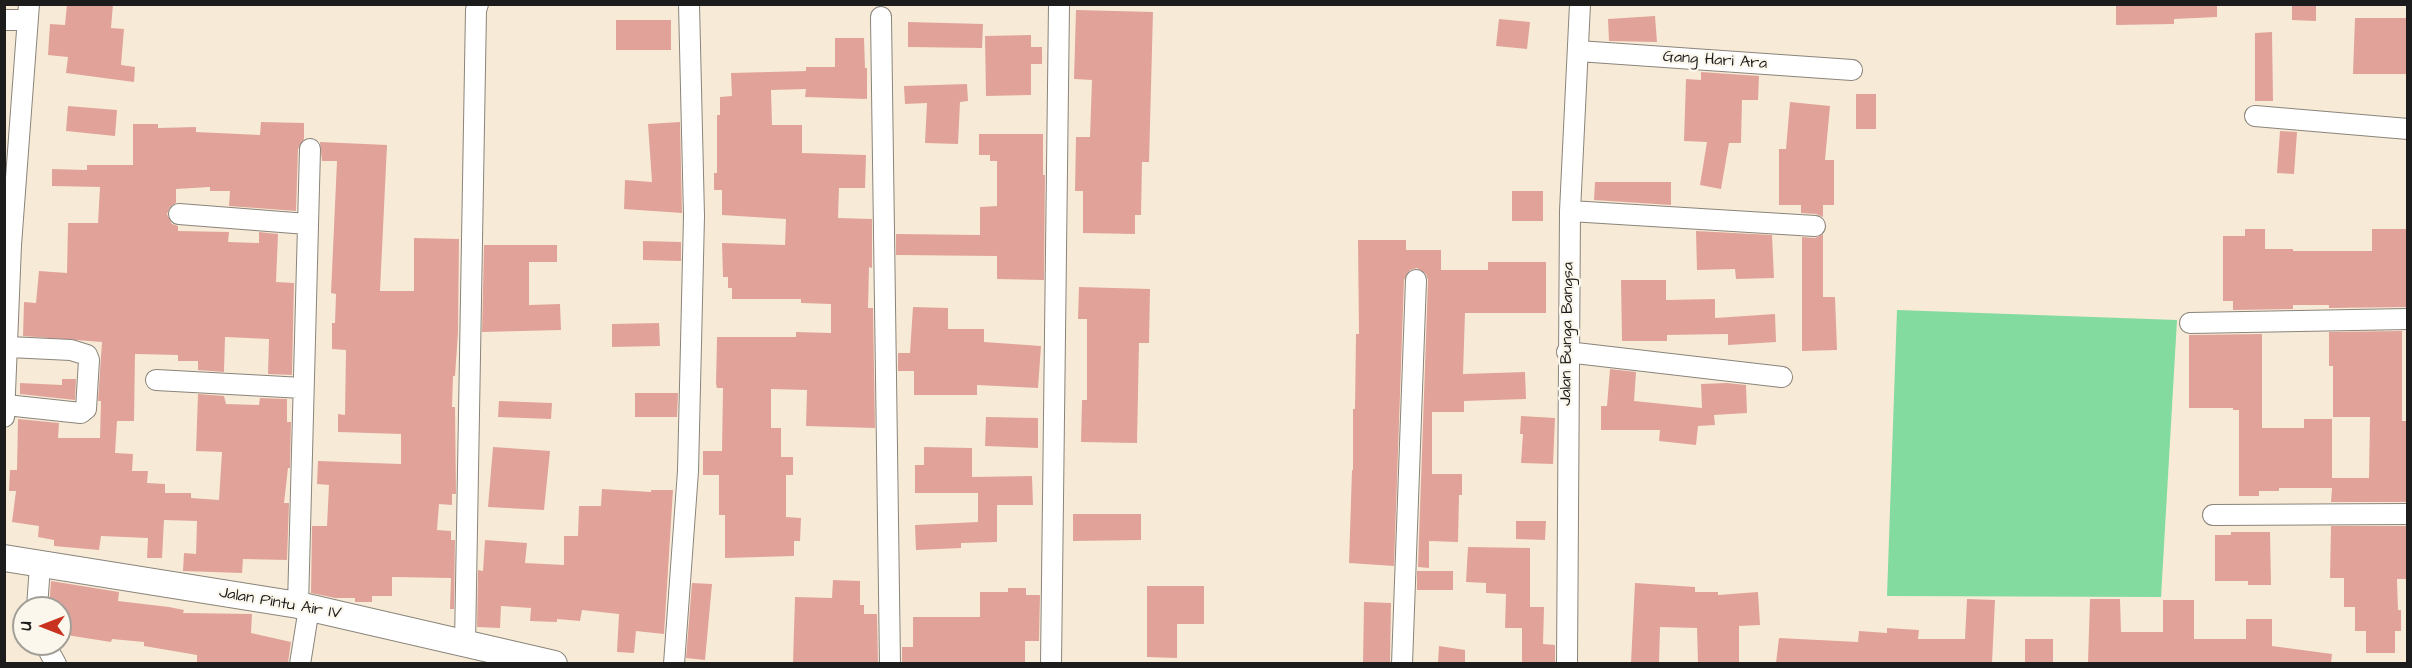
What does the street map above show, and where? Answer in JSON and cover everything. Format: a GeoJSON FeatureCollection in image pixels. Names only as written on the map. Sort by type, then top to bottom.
{"type":"FeatureCollection","features":[{"type":"Feature","properties":{"kind":"main road","name":"Jalan Pintu Air IV"},"geometry":{"type":"LineString","coordinates":[[4,558],[303,606],[465,643],[504,658],[554,663]]}},
{"type":"Feature","properties":{"kind":"street"},"geometry":{"type":"LineString","coordinates":[[465,643],[476,10],[478,4]]}},
{"type":"Feature","properties":{"kind":"street"},"geometry":{"type":"LineString","coordinates":[[674,663],[688,471],[694,216],[689,4]]}},
{"type":"Feature","properties":{"kind":"street"},"geometry":{"type":"LineString","coordinates":[[1052,663],[1059,4]]}},
{"type":"Feature","properties":{"kind":"street","name":"Jalan Bunga Bangsa"},"geometry":{"type":"LineString","coordinates":[[1567,663],[1567,352],[1570,211],[1580,4]]}},
{"type":"Feature","properties":{"kind":"street"},"geometry":{"type":"LineString","coordinates":[[4,20],[28,12],[12,245],[5,411],[81,413],[86,409],[89,360],[87,355],[71,350],[9,347]]}},
{"type":"Feature","properties":{"kind":"street"},"geometry":{"type":"LineString","coordinates":[[881,17],[890,663]]}},
{"type":"Feature","properties":{"kind":"street","name":"Gang Hari Ara"},"geometry":{"type":"LineString","coordinates":[[1578,51],[1852,70]]}},
{"type":"Feature","properties":{"kind":"street"},"geometry":{"type":"LineString","coordinates":[[2255,116],[2408,129]]}},
{"type":"Feature","properties":{"kind":"street"},"geometry":{"type":"LineString","coordinates":[[300,663],[303,606],[303,388],[310,149]]}},
{"type":"Feature","properties":{"kind":"street"},"geometry":{"type":"LineString","coordinates":[[1570,211],[1815,226]]}},
{"type":"Feature","properties":{"kind":"street"},"geometry":{"type":"LineString","coordinates":[[179,214],[307,224]]}},
{"type":"Feature","properties":{"kind":"street"},"geometry":{"type":"LineString","coordinates":[[1402,663],[1416,280]]}},
{"type":"Feature","properties":{"kind":"street"},"geometry":{"type":"LineString","coordinates":[[2190,323],[2408,320]]}},
{"type":"Feature","properties":{"kind":"street"},"geometry":{"type":"LineString","coordinates":[[1567,352],[1782,377]]}},
{"type":"Feature","properties":{"kind":"street"},"geometry":{"type":"LineString","coordinates":[[156,381],[303,388]]}},
{"type":"Feature","properties":{"kind":"street"},"geometry":{"type":"LineString","coordinates":[[2213,515],[2408,514]]}},
{"type":"Feature","properties":{"kind":"street"},"geometry":{"type":"LineString","coordinates":[[38,596],[40,565]]}},
{"type":"Feature","properties":{"kind":"green space"},"geometry":{"type":"Polygon","coordinates":[[[1897,310],[2177,320],[2161,597],[1887,596],[1897,310]]]}},
{"type":"Feature","properties":{"kind":"building"},"geometry":{"type":"Polygon","coordinates":[[[67,4],[113,4],[111,28],[124,29],[121,65],[135,67],[134,82],[66,73],[68,57],[48,55],[50,24],[65,25],[67,4]]]}},
{"type":"Feature","properties":{"kind":"building"},"geometry":{"type":"Polygon","coordinates":[[[2116,4],[2217,4],[2217,17],[2174,19],[2174,24],[2116,25],[2116,4]]]}},
{"type":"Feature","properties":{"kind":"building"},"geometry":{"type":"Polygon","coordinates":[[[2292,4],[2316,4],[2316,21],[2292,20],[2292,4]]]}},
{"type":"Feature","properties":{"kind":"building"},"geometry":{"type":"Polygon","coordinates":[[[1076,10],[1153,12],[1149,162],[1142,162],[1141,215],[1135,215],[1135,234],[1083,233],[1083,191],[1075,191],[1076,137],[1090,137],[1092,80],[1074,79],[1076,10]]]}},
{"type":"Feature","properties":{"kind":"building"},"geometry":{"type":"Polygon","coordinates":[[[1655,16],[1657,42],[1609,41],[1608,19],[1655,16]]]}},
{"type":"Feature","properties":{"kind":"building"},"geometry":{"type":"Polygon","coordinates":[[[2355,18],[2408,18],[2408,74],[2353,74],[2355,18]]]}},
{"type":"Feature","properties":{"kind":"building"},"geometry":{"type":"Polygon","coordinates":[[[1499,19],[1530,22],[1527,49],[1496,46],[1499,19]]]}},
{"type":"Feature","properties":{"kind":"building"},"geometry":{"type":"Polygon","coordinates":[[[616,20],[671,20],[671,50],[616,50],[616,20]]]}},
{"type":"Feature","properties":{"kind":"building"},"geometry":{"type":"Polygon","coordinates":[[[908,22],[983,24],[982,48],[908,47],[908,22]]]}},
{"type":"Feature","properties":{"kind":"building"},"geometry":{"type":"Polygon","coordinates":[[[2272,32],[2273,101],[2255,101],[2255,33],[2272,32]]]}},
{"type":"Feature","properties":{"kind":"building"},"geometry":{"type":"Polygon","coordinates":[[[1031,35],[1031,47],[1042,47],[1042,64],[1031,64],[1031,95],[986,96],[985,36],[1031,35]]]}},
{"type":"Feature","properties":{"kind":"building"},"geometry":{"type":"Polygon","coordinates":[[[835,38],[864,38],[867,99],[805,97],[806,89],[771,90],[772,125],[802,125],[802,153],[866,155],[865,188],[839,188],[838,218],[872,219],[872,268],[869,267],[868,308],[873,308],[875,428],[806,426],[807,390],[771,389],[771,428],[781,428],[781,457],[793,457],[793,475],[786,475],[786,517],[801,518],[800,541],[794,541],[794,556],[725,558],[725,515],[719,515],[719,475],[703,475],[703,451],[722,451],[723,388],[717,388],[716,384],[717,337],[796,337],[796,332],[831,333],[831,304],[801,303],[801,299],[732,299],[732,288],[728,288],[728,277],[723,277],[722,243],[785,245],[786,219],[722,215],[722,190],[714,190],[714,173],[717,173],[717,115],[720,115],[720,97],[732,96],[731,73],[806,71],[806,67],[835,67],[835,38]]]}},
{"type":"Feature","properties":{"kind":"building"},"geometry":{"type":"Polygon","coordinates":[[[1701,72],[1759,76],[1758,100],[1742,100],[1741,143],[1729,143],[1721,189],[1700,185],[1707,142],[1684,141],[1686,79],[1701,80],[1701,72]]]}},
{"type":"Feature","properties":{"kind":"building"},"geometry":{"type":"Polygon","coordinates":[[[967,84],[968,101],[960,102],[958,144],[925,143],[927,103],[905,104],[904,86],[967,84]]]}},
{"type":"Feature","properties":{"kind":"building"},"geometry":{"type":"Polygon","coordinates":[[[1856,94],[1876,94],[1876,129],[1856,129],[1856,94]]]}},
{"type":"Feature","properties":{"kind":"building"},"geometry":{"type":"Polygon","coordinates":[[[1790,102],[1830,106],[1825,160],[1834,160],[1834,205],[1823,205],[1823,217],[1801,213],[1801,205],[1779,205],[1779,149],[1786,149],[1790,102]]]}},
{"type":"Feature","properties":{"kind":"building"},"geometry":{"type":"Polygon","coordinates":[[[68,106],[117,110],[115,136],[66,131],[68,106]]]}},
{"type":"Feature","properties":{"kind":"building"},"geometry":{"type":"Polygon","coordinates":[[[261,122],[304,123],[304,139],[298,149],[296,211],[229,206],[230,191],[210,191],[210,187],[176,189],[176,203],[170,207],[167,214],[172,224],[178,226],[178,231],[229,232],[228,242],[259,243],[259,232],[278,234],[276,282],[294,283],[292,375],[268,374],[269,339],[225,337],[224,372],[198,370],[198,361],[178,361],[178,355],[135,354],[134,421],[117,421],[115,453],[133,454],[132,471],[148,471],[147,483],[165,484],[165,493],[191,493],[191,498],[219,500],[222,452],[196,451],[198,394],[224,396],[226,404],[259,405],[260,398],[287,399],[287,422],[291,422],[290,468],[288,468],[284,503],[289,503],[287,560],[243,559],[242,573],[183,571],[184,553],[196,554],[197,521],[164,520],[162,558],[147,558],[148,538],[101,536],[99,550],[54,546],[54,540],[38,537],[39,526],[12,522],[16,491],[9,491],[10,470],[17,470],[18,419],[59,423],[58,438],[100,438],[101,401],[98,401],[102,342],[23,336],[24,302],[36,303],[39,271],[67,273],[68,223],[98,223],[100,187],[52,186],[52,169],[87,170],[87,165],[133,165],[133,124],[158,124],[158,128],[196,127],[196,132],[260,135],[261,122]]]}},
{"type":"Feature","properties":{"kind":"building"},"geometry":{"type":"Polygon","coordinates":[[[680,122],[682,213],[624,209],[625,180],[652,182],[648,124],[680,122]]]}},
{"type":"Feature","properties":{"kind":"building"},"geometry":{"type":"Polygon","coordinates":[[[2280,131],[2297,132],[2294,174],[2277,173],[2280,131]]]}},
{"type":"Feature","properties":{"kind":"building"},"geometry":{"type":"Polygon","coordinates":[[[979,134],[1043,134],[1044,280],[997,279],[997,256],[896,255],[896,234],[980,235],[980,207],[997,206],[997,161],[990,161],[990,155],[979,155],[979,134]]]}},
{"type":"Feature","properties":{"kind":"building"},"geometry":{"type":"Polygon","coordinates":[[[320,142],[387,145],[380,291],[414,291],[414,238],[459,239],[458,333],[452,407],[455,407],[456,494],[452,494],[452,505],[439,504],[437,530],[451,531],[451,540],[455,540],[454,609],[450,609],[451,578],[392,577],[392,596],[372,596],[372,602],[355,602],[355,598],[335,598],[311,593],[312,526],[327,526],[329,485],[317,484],[318,461],[401,464],[401,434],[338,432],[338,414],[345,415],[346,350],[332,349],[332,323],[335,323],[336,294],[331,293],[337,161],[322,161],[320,142]]]}},
{"type":"Feature","properties":{"kind":"building"},"geometry":{"type":"Polygon","coordinates":[[[1595,182],[1671,182],[1671,205],[1594,200],[1595,182]]]}},
{"type":"Feature","properties":{"kind":"building"},"geometry":{"type":"Polygon","coordinates":[[[1512,191],[1543,191],[1543,221],[1512,221],[1512,191]]]}},
{"type":"Feature","properties":{"kind":"building"},"geometry":{"type":"Polygon","coordinates":[[[2245,229],[2265,229],[2265,249],[2372,251],[2372,229],[2408,229],[2408,307],[2329,308],[2329,305],[2293,305],[2293,309],[2233,310],[2233,301],[2223,301],[2223,236],[2245,236],[2245,229]]]}},
{"type":"Feature","properties":{"kind":"building"},"geometry":{"type":"Polygon","coordinates":[[[1696,231],[1772,235],[1774,278],[1736,279],[1735,269],[1697,270],[1696,231]]]}},
{"type":"Feature","properties":{"kind":"building"},"geometry":{"type":"Polygon","coordinates":[[[1823,234],[1823,297],[1835,297],[1837,350],[1802,351],[1802,237],[1815,238],[1823,234]]]}},
{"type":"Feature","properties":{"kind":"building"},"geometry":{"type":"Polygon","coordinates":[[[1358,240],[1406,240],[1406,250],[1441,250],[1441,270],[1488,270],[1488,262],[1546,262],[1546,313],[1465,313],[1463,374],[1525,372],[1526,399],[1464,401],[1464,412],[1432,412],[1432,474],[1462,474],[1462,495],[1459,495],[1458,542],[1429,541],[1429,568],[1418,567],[1428,280],[1426,274],[1417,268],[1410,270],[1404,280],[1394,566],[1349,563],[1356,334],[1359,334],[1358,240]]]}},
{"type":"Feature","properties":{"kind":"building"},"geometry":{"type":"Polygon","coordinates":[[[643,241],[681,242],[681,261],[643,260],[643,241]]]}},
{"type":"Feature","properties":{"kind":"building"},"geometry":{"type":"Polygon","coordinates":[[[484,245],[557,245],[557,262],[529,262],[529,305],[560,304],[561,330],[482,332],[484,245]]]}},
{"type":"Feature","properties":{"kind":"building"},"geometry":{"type":"Polygon","coordinates":[[[1621,280],[1666,280],[1666,300],[1715,299],[1715,318],[1775,314],[1776,342],[1728,345],[1728,334],[1667,335],[1667,341],[1622,341],[1621,280]]]}},
{"type":"Feature","properties":{"kind":"building"},"geometry":{"type":"Polygon","coordinates":[[[1079,287],[1150,289],[1149,343],[1139,343],[1137,443],[1081,442],[1082,400],[1087,400],[1087,319],[1078,319],[1079,287]]]}},
{"type":"Feature","properties":{"kind":"building"},"geometry":{"type":"Polygon","coordinates":[[[913,307],[948,308],[948,329],[984,329],[984,342],[1041,346],[1038,388],[977,385],[977,395],[914,395],[914,371],[898,371],[898,353],[910,353],[913,307]]]}},
{"type":"Feature","properties":{"kind":"building"},"geometry":{"type":"Polygon","coordinates":[[[659,323],[660,346],[612,347],[612,324],[659,323]]]}},
{"type":"Feature","properties":{"kind":"building"},"geometry":{"type":"Polygon","coordinates":[[[2402,331],[2402,421],[2408,421],[2408,502],[2331,502],[2332,488],[2279,488],[2279,491],[2259,491],[2259,496],[2239,496],[2239,410],[2189,408],[2189,335],[2262,334],[2262,428],[2304,428],[2304,419],[2332,419],[2332,478],[2369,478],[2370,417],[2333,417],[2333,366],[2329,366],[2329,332],[2402,331]]]}},
{"type":"Feature","properties":{"kind":"building"},"geometry":{"type":"Polygon","coordinates":[[[1610,369],[1636,372],[1634,401],[1702,408],[1701,384],[1746,385],[1747,413],[1714,415],[1715,425],[1698,426],[1696,445],[1659,441],[1660,430],[1601,430],[1601,406],[1607,406],[1610,369]]]}},
{"type":"Feature","properties":{"kind":"building"},"geometry":{"type":"Polygon","coordinates":[[[62,379],[76,379],[75,400],[20,394],[20,383],[62,385],[62,379]]]}},
{"type":"Feature","properties":{"kind":"building"},"geometry":{"type":"Polygon","coordinates":[[[635,393],[678,393],[677,417],[635,417],[635,393]]]}},
{"type":"Feature","properties":{"kind":"building"},"geometry":{"type":"Polygon","coordinates":[[[499,401],[552,403],[551,419],[498,417],[499,401]]]}},
{"type":"Feature","properties":{"kind":"building"},"geometry":{"type":"Polygon","coordinates":[[[1521,416],[1555,418],[1553,464],[1521,463],[1523,434],[1520,434],[1521,416]]]}},
{"type":"Feature","properties":{"kind":"building"},"geometry":{"type":"Polygon","coordinates":[[[986,417],[1038,418],[1038,448],[985,446],[986,417]]]}},
{"type":"Feature","properties":{"kind":"building"},"geometry":{"type":"Polygon","coordinates":[[[493,447],[550,451],[544,510],[488,507],[493,447]]]}},
{"type":"Feature","properties":{"kind":"building"},"geometry":{"type":"Polygon","coordinates":[[[924,447],[972,448],[972,477],[1032,476],[1033,505],[997,505],[997,542],[961,543],[961,548],[916,550],[915,525],[978,522],[978,493],[915,493],[915,465],[924,465],[924,447]]]}},
{"type":"Feature","properties":{"kind":"building"},"geometry":{"type":"Polygon","coordinates":[[[602,489],[651,492],[651,490],[673,490],[664,634],[636,631],[634,653],[617,652],[619,614],[582,610],[580,621],[557,619],[557,622],[530,621],[531,608],[501,606],[500,628],[477,627],[478,570],[483,571],[485,540],[527,543],[525,563],[564,565],[564,536],[578,536],[579,506],[601,506],[602,489]]]}},
{"type":"Feature","properties":{"kind":"building"},"geometry":{"type":"Polygon","coordinates":[[[1073,514],[1141,514],[1141,540],[1073,541],[1073,514]]]}},
{"type":"Feature","properties":{"kind":"building"},"geometry":{"type":"Polygon","coordinates":[[[1516,521],[1546,521],[1545,540],[1516,539],[1516,521]]]}},
{"type":"Feature","properties":{"kind":"building"},"geometry":{"type":"Polygon","coordinates":[[[2331,526],[2408,526],[2408,579],[2397,579],[2401,631],[2395,631],[2395,653],[2366,653],[2366,631],[2355,631],[2355,607],[2344,607],[2344,578],[2330,578],[2331,526]]]}},
{"type":"Feature","properties":{"kind":"building"},"geometry":{"type":"Polygon","coordinates":[[[2231,532],[2270,532],[2271,585],[2248,585],[2248,581],[2215,581],[2215,535],[2231,535],[2231,532]]]}},
{"type":"Feature","properties":{"kind":"building"},"geometry":{"type":"Polygon","coordinates":[[[1468,547],[1530,548],[1530,607],[1544,607],[1543,644],[1555,645],[1555,663],[1522,663],[1522,628],[1505,628],[1506,594],[1486,593],[1486,583],[1466,582],[1468,547]]]}},
{"type":"Feature","properties":{"kind":"building"},"geometry":{"type":"Polygon","coordinates":[[[1417,571],[1453,571],[1453,590],[1417,590],[1417,571]]]}},
{"type":"Feature","properties":{"kind":"building"},"geometry":{"type":"Polygon","coordinates":[[[833,580],[860,581],[860,605],[864,605],[864,614],[877,614],[878,663],[793,663],[795,597],[832,598],[833,580]]]}},
{"type":"Feature","properties":{"kind":"building"},"geometry":{"type":"Polygon","coordinates":[[[51,581],[119,592],[118,601],[169,607],[184,610],[183,613],[252,614],[251,633],[291,642],[288,663],[197,662],[197,655],[144,646],[144,642],[112,639],[111,642],[72,636],[72,596],[50,596],[51,581]]]}},
{"type":"Feature","properties":{"kind":"building"},"geometry":{"type":"Polygon","coordinates":[[[692,583],[712,584],[705,660],[686,658],[692,583]]]}},
{"type":"Feature","properties":{"kind":"building"},"geometry":{"type":"Polygon","coordinates":[[[1635,583],[1695,587],[1695,592],[1718,592],[1718,595],[1758,592],[1760,625],[1739,626],[1739,663],[1698,663],[1697,628],[1660,627],[1659,663],[1631,663],[1635,583]]]}},
{"type":"Feature","properties":{"kind":"building"},"geometry":{"type":"Polygon","coordinates":[[[1147,586],[1204,586],[1204,624],[1177,624],[1177,658],[1147,657],[1147,586]]]}},
{"type":"Feature","properties":{"kind":"building"},"geometry":{"type":"Polygon","coordinates":[[[1008,588],[1026,588],[1026,595],[1040,595],[1039,641],[1025,641],[1025,663],[902,663],[902,647],[913,647],[913,617],[980,617],[980,592],[1008,592],[1008,588]]]}},
{"type":"Feature","properties":{"kind":"building"},"geometry":{"type":"Polygon","coordinates":[[[1967,599],[1995,600],[1992,663],[1776,663],[1779,638],[1858,642],[1859,631],[1887,633],[1887,628],[1919,630],[1918,639],[1965,639],[1967,599]]]}},
{"type":"Feature","properties":{"kind":"building"},"geometry":{"type":"Polygon","coordinates":[[[2090,599],[2120,599],[2121,632],[2163,632],[2163,600],[2194,600],[2194,639],[2246,639],[2246,619],[2272,619],[2272,646],[2332,654],[2331,663],[2088,663],[2090,599]]]}},
{"type":"Feature","properties":{"kind":"building"},"geometry":{"type":"Polygon","coordinates":[[[1364,602],[1391,603],[1390,663],[1363,663],[1364,602]]]}},
{"type":"Feature","properties":{"kind":"building"},"geometry":{"type":"Polygon","coordinates":[[[2025,639],[2053,639],[2053,663],[2025,663],[2025,639]]]}},
{"type":"Feature","properties":{"kind":"building"},"geometry":{"type":"Polygon","coordinates":[[[1439,646],[1465,650],[1465,663],[1438,663],[1439,646]]]}}]}
